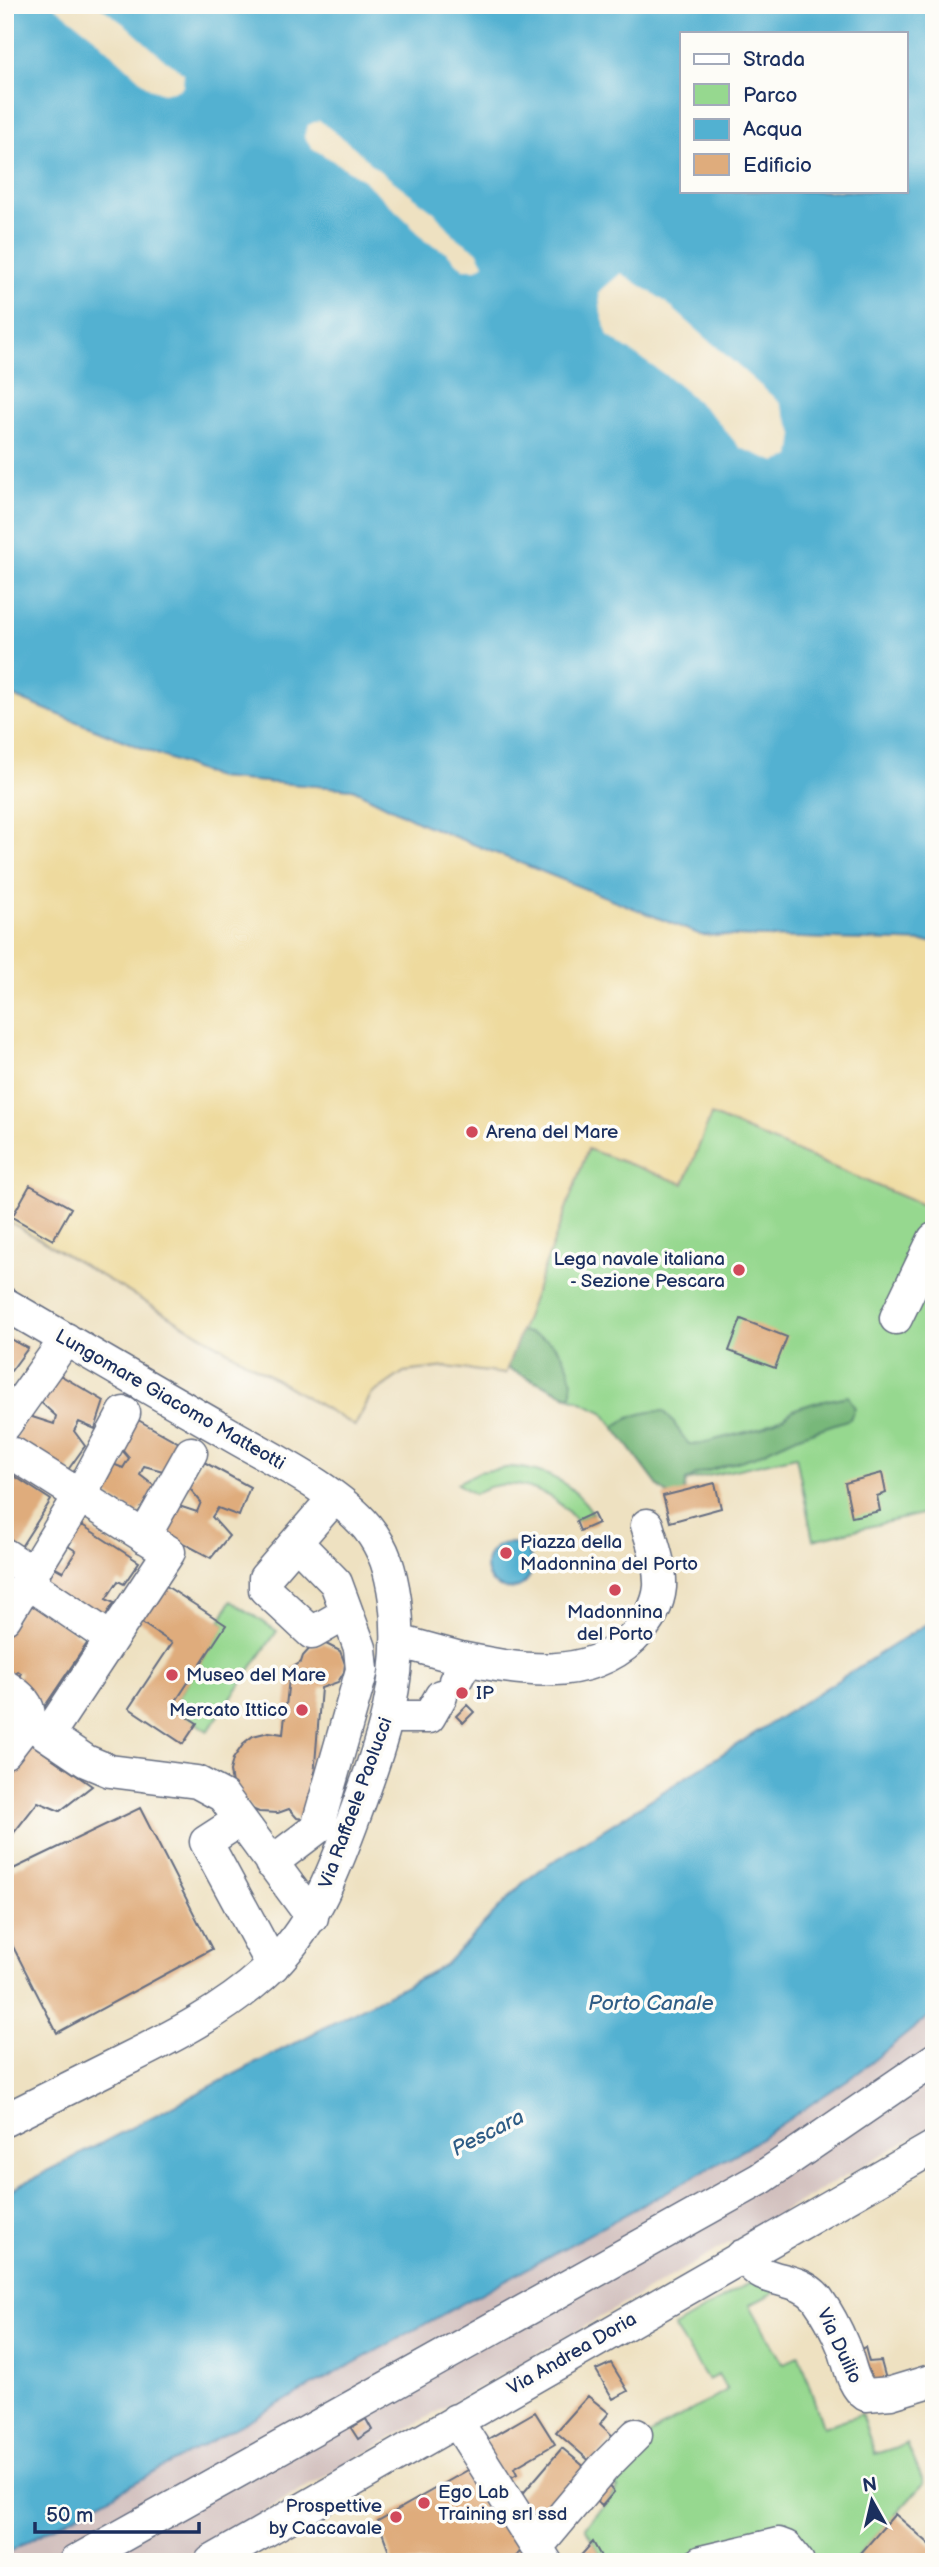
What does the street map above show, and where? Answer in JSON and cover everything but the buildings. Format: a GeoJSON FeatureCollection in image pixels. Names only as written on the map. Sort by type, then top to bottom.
{"type":"FeatureCollection","features":[{"type":"Feature","properties":{"kind":"street"},"geometry":{"type":"LineString","coordinates":[[896,1318],[934,1239]]}},
{"type":"Feature","properties":{"kind":"street","name":"Lungomare Giacomo Matteotti"},"geometry":{"type":"LineString","coordinates":[[5,1304],[289,1469],[334,1498]]}},
{"type":"Feature","properties":{"kind":"street"},"geometry":{"type":"LineString","coordinates":[[5,1752],[38,1728],[111,1639],[169,1552],[79,1497],[10,1440],[66,1339]]}},
{"type":"Feature","properties":{"kind":"street"},"geometry":{"type":"LineString","coordinates":[[5,1618],[79,1497],[124,1413]]}},
{"type":"Feature","properties":{"kind":"street"},"geometry":{"type":"LineString","coordinates":[[144,1536],[191,1453]]}},
{"type":"Feature","properties":{"kind":"street"},"geometry":{"type":"LineString","coordinates":[[334,1498],[265,1578],[265,1589],[312,1633],[347,1613]]}},
{"type":"Feature","properties":{"kind":"street","name":"Via Raffaele Paolucci"},"geometry":{"type":"LineString","coordinates":[[8,2112],[174,2035],[244,1991],[290,1948],[312,1917],[348,1835],[389,1717],[396,1677],[398,1641],[395,1598],[387,1559],[368,1529],[334,1498]]}},
{"type":"Feature","properties":{"kind":"street"},"geometry":{"type":"LineString","coordinates":[[389,1717],[495,1665],[561,1670],[582,1667],[604,1658],[629,1642],[648,1621],[659,1594],[658,1567],[647,1525]]}},
{"type":"Feature","properties":{"kind":"street"},"geometry":{"type":"LineString","coordinates":[[271,1863],[317,1828],[362,1671],[360,1648],[336,1583],[296,1542]]}},
{"type":"Feature","properties":{"kind":"street"},"geometry":{"type":"LineString","coordinates":[[5,1555],[31,1579],[111,1639]]}},
{"type":"Feature","properties":{"kind":"street"},"geometry":{"type":"LineString","coordinates":[[398,1641],[451,1688]]}},
{"type":"Feature","properties":{"kind":"street"},"geometry":{"type":"LineString","coordinates":[[5,1686],[26,1703],[38,1728]]}},
{"type":"Feature","properties":{"kind":"street","name":"Via Raffaele Paolucci"},"geometry":{"type":"LineString","coordinates":[[38,1728],[86,1761],[110,1771],[197,1782],[223,1796],[312,1917]]}},
{"type":"Feature","properties":{"kind":"street"},"geometry":{"type":"LineString","coordinates":[[240,1820],[206,1842],[273,1966]]}},
{"type":"Feature","properties":{"kind":"street"},"geometry":{"type":"LineString","coordinates":[[75,2562],[760,2179],[934,2060]]}},
{"type":"Feature","properties":{"kind":"street","name":"Via Andrea Doria"},"geometry":{"type":"LineString","coordinates":[[211,2562],[934,2147]]}},
{"type":"Feature","properties":{"kind":"street","name":"Via Duilio"},"geometry":{"type":"LineString","coordinates":[[742,2256],[753,2268],[765,2275],[787,2279],[809,2289],[820,2302],[843,2345],[855,2381],[860,2391],[866,2395],[891,2393],[934,2380]]}},
{"type":"Feature","properties":{"kind":"street"},"geometry":{"type":"LineString","coordinates":[[456,2420],[542,2555],[604,2467],[636,2435]]}},
{"type":"Feature","properties":{"kind":"street"},"geometry":{"type":"LineString","coordinates":[[701,2562],[778,2544],[792,2553],[798,2562]]}},
{"type":"Feature","properties":{"kind":"shaded area"},"geometry":{"type":"Polygon","coordinates":[[[934,2012],[934,2125],[176,2562],[5,2562],[5,2554],[743,2150],[859,2072],[934,2012]]]}},
{"type":"Feature","properties":{"kind":"green space","name":"Lega navale italiana - Sezione Pescara"},"geometry":{"type":"Polygon","coordinates":[[[711,1115],[934,1210],[934,1511],[813,1540],[796,1456],[659,1487],[603,1412],[507,1368],[588,1149],[684,1183],[711,1115]]]}},
{"type":"Feature","properties":{"kind":"green space"},"geometry":{"type":"Polygon","coordinates":[[[521,1331],[546,1339],[563,1355],[572,1383],[571,1397],[507,1368],[521,1331]]]}},
{"type":"Feature","properties":{"kind":"green space"},"geometry":{"type":"Polygon","coordinates":[[[848,1396],[855,1408],[850,1419],[799,1436],[753,1457],[698,1474],[686,1481],[682,1501],[677,1502],[659,1487],[614,1427],[637,1415],[663,1411],[689,1444],[698,1444],[762,1428],[795,1409],[848,1396]]]}},
{"type":"Feature","properties":{"kind":"green space"},"geometry":{"type":"Polygon","coordinates":[[[513,1467],[537,1471],[559,1480],[577,1494],[593,1513],[576,1521],[555,1501],[529,1488],[501,1485],[474,1494],[457,1483],[479,1472],[513,1467]]]}},
{"type":"Feature","properties":{"kind":"green space"},"geometry":{"type":"Polygon","coordinates":[[[231,1601],[277,1631],[208,1731],[172,1707],[225,1625],[220,1621],[231,1601]]]}},
{"type":"Feature","properties":{"kind":"green space"},"geometry":{"type":"Polygon","coordinates":[[[752,2281],[781,2289],[750,2305],[783,2364],[799,2355],[823,2427],[861,2414],[875,2454],[907,2444],[924,2483],[853,2562],[806,2562],[772,2535],[673,2562],[604,2562],[585,2527],[618,2488],[606,2475],[636,2442],[727,2390],[718,2375],[708,2380],[674,2327],[752,2281]]]}},
{"type":"Feature","properties":{"kind":"sand","name":"Arena del Mare"},"geometry":{"type":"Polygon","coordinates":[[[5,693],[217,778],[353,789],[423,824],[701,935],[934,942],[934,1210],[711,1115],[684,1184],[588,1149],[505,1374],[446,1367],[404,1372],[371,1395],[355,1426],[5,1219],[5,693]]]}},
{"type":"Feature","properties":{"kind":"water"},"geometry":{"type":"Polygon","coordinates":[[[5,5],[934,5],[934,942],[701,935],[423,824],[353,789],[217,778],[5,693],[5,5]]]}},
{"type":"Feature","properties":{"kind":"water"},"geometry":{"type":"Polygon","coordinates":[[[509,1543],[525,1550],[532,1566],[525,1582],[509,1589],[493,1582],[486,1566],[493,1550],[509,1543]]]}},
{"type":"Feature","properties":{"kind":"water","name":"Porto Canale"},"geometry":{"type":"Polygon","coordinates":[[[934,1619],[934,2012],[859,2072],[743,2150],[5,2554],[5,2193],[445,1965],[522,1884],[540,1870],[934,1619]]]}},
{"type":"Feature","properties":{"kind":"pier"},"geometry":{"type":"Polygon","coordinates":[[[53,5],[98,5],[184,73],[183,86],[178,90],[163,93],[149,88],[94,37],[53,5]]]}},
{"type":"Feature","properties":{"kind":"pier"},"geometry":{"type":"Polygon","coordinates":[[[319,120],[434,212],[457,238],[477,251],[484,264],[477,269],[464,269],[446,252],[425,241],[362,179],[312,148],[304,136],[308,125],[319,120]]]}},
{"type":"Feature","properties":{"kind":"pier"},"geometry":{"type":"Polygon","coordinates":[[[621,273],[663,300],[779,402],[794,434],[791,456],[776,462],[740,448],[716,419],[677,383],[608,336],[601,313],[599,292],[621,273]]]}},
{"type":"Feature","properties":{"kind":"place","name":"Arena del Mare"},"geometry":{"type":"Point","coordinates":[472,1132]}},
{"type":"Feature","properties":{"kind":"place","name":"Lega navale italiana - Sezione Pescara"},"geometry":{"type":"Point","coordinates":[739,1270]}},
{"type":"Feature","properties":{"kind":"place","name":"Piazza della Madonnina del Porto"},"geometry":{"type":"Point","coordinates":[506,1553]}},
{"type":"Feature","properties":{"kind":"place","name":"Madonnina del Porto"},"geometry":{"type":"Point","coordinates":[615,1590]}},
{"type":"Feature","properties":{"kind":"place","name":"Museo del Mare"},"geometry":{"type":"Point","coordinates":[172,1675]}},
{"type":"Feature","properties":{"kind":"place","name":"IP"},"geometry":{"type":"Point","coordinates":[462,1693]}},
{"type":"Feature","properties":{"kind":"place","name":"Mercato Ittico"},"geometry":{"type":"Point","coordinates":[302,1710]}},
{"type":"Feature","properties":{"kind":"place","name":"Ego Lab Training srl ssd"},"geometry":{"type":"Point","coordinates":[424,2503]}},
{"type":"Feature","properties":{"kind":"place","name":"Prospettive by Caccavale"},"geometry":{"type":"Point","coordinates":[396,2517]}},
{"type":"Feature","properties":{"kind":"water label","name":"Pescara"},"geometry":{"type":"Point","coordinates":[488,2133]}}]}
